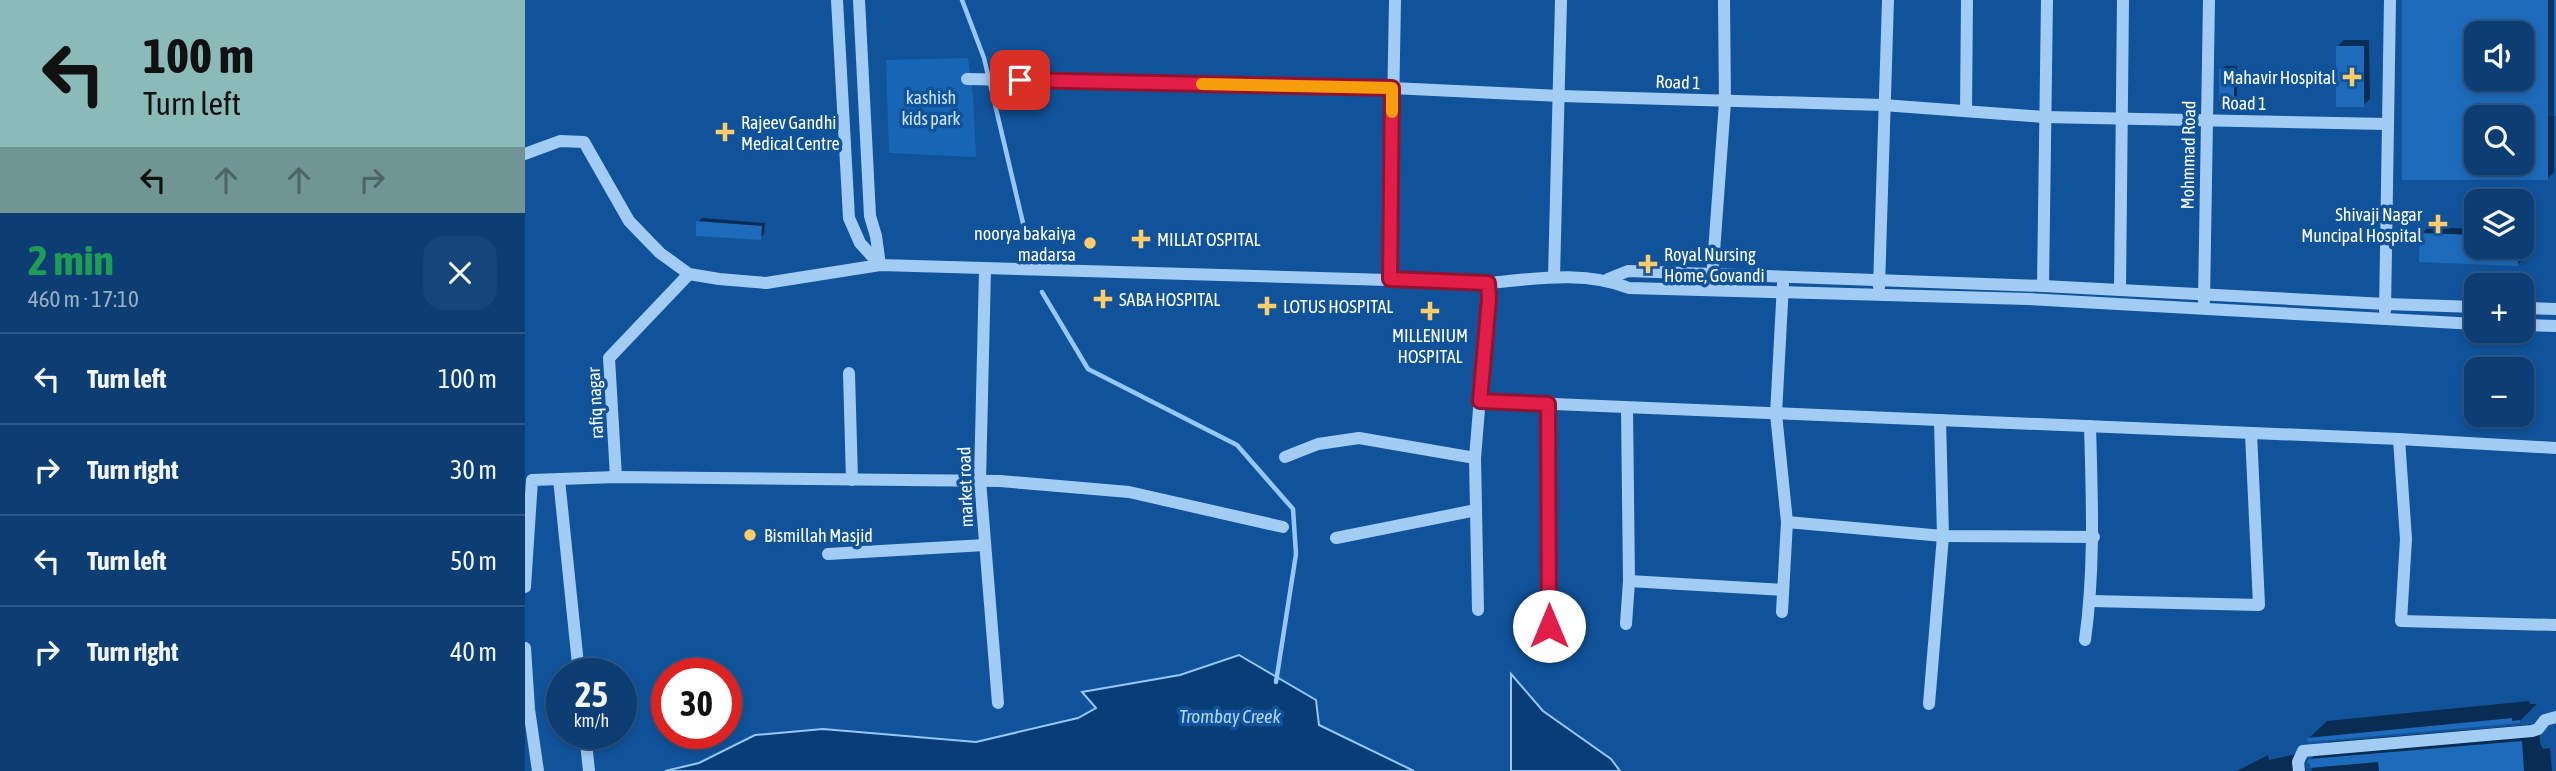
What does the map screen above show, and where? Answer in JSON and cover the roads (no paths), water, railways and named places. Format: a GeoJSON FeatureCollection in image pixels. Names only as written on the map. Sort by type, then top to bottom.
{"type":"FeatureCollection","features":[{"type":"Feature","properties":{"kind":"street"},"geometry":{"type":"LineString","coordinates":[[837,0],[849,218],[860,243],[880,265]]}},
{"type":"Feature","properties":{"kind":"street"},"geometry":{"type":"LineString","coordinates":[[859,0],[870,216],[880,265]]}},
{"type":"Feature","properties":{"kind":"street"},"geometry":{"type":"LineString","coordinates":[[1390,279],[1395,0]]}},
{"type":"Feature","properties":{"kind":"street"},"geometry":{"type":"LineString","coordinates":[[1554,277],[1561,0]]}},
{"type":"Feature","properties":{"kind":"street"},"geometry":{"type":"LineString","coordinates":[[1712,290],[1725,102],[1724,0]]}},
{"type":"Feature","properties":{"kind":"street"},"geometry":{"type":"LineString","coordinates":[[1879,296],[1888,0]]}},
{"type":"Feature","properties":{"kind":"street"},"geometry":{"type":"LineString","coordinates":[[1966,111],[1967,0]]}},
{"type":"Feature","properties":{"kind":"street"},"geometry":{"type":"LineString","coordinates":[[2043,286],[2047,0]]}},
{"type":"Feature","properties":{"kind":"street"},"geometry":{"type":"LineString","coordinates":[[2120,290],[2123,0]]}},
{"type":"Feature","properties":{"kind":"street","name":"Mohmmad Road"},"geometry":{"type":"LineString","coordinates":[[2203,310],[2209,0]]}},
{"type":"Feature","properties":{"kind":"street"},"geometry":{"type":"LineString","coordinates":[[2385,320],[2390,0]]}},
{"type":"Feature","properties":{"kind":"street","name":"Road 1"},"geometry":{"type":"LineString","coordinates":[[967,79],[1392,88],[1884,106],[2044,117],[2387,124]]}},
{"type":"Feature","properties":{"kind":"street"},"geometry":{"type":"LineString","coordinates":[[525,154],[560,141],[584,142],[629,221],[660,253],[689,274],[766,283],[880,265],[1488,283],[1554,277],[1608,279],[1629,288],[2028,299],[2464,323]]}},
{"type":"Feature","properties":{"kind":"street","name":"market road"},"geometry":{"type":"LineString","coordinates":[[985,270],[980,480],[998,704]]}},
{"type":"Feature","properties":{"kind":"street"},"geometry":{"type":"LineString","coordinates":[[1608,279],[1628,271],[2043,286],[2464,307]]}},
{"type":"Feature","properties":{"kind":"street","name":"rafiq nagar"},"geometry":{"type":"LineString","coordinates":[[616,477],[609,358],[689,274]]}},
{"type":"Feature","properties":{"kind":"street"},"geometry":{"type":"LineString","coordinates":[[1781,612],[1787,522],[1776,414],[1783,277]]}},
{"type":"Feature","properties":{"kind":"street"},"geometry":{"type":"LineString","coordinates":[[1478,610],[1475,458],[1489,299],[1488,283]]}},
{"type":"Feature","properties":{"kind":"street"},"geometry":{"type":"LineString","coordinates":[[2534,308],[2556,309]]}},
{"type":"Feature","properties":{"kind":"street"},"geometry":{"type":"LineString","coordinates":[[2534,325],[2556,326]]}},
{"type":"Feature","properties":{"kind":"street"},"geometry":{"type":"LineString","coordinates":[[849,373],[852,480]]}},
{"type":"Feature","properties":{"kind":"street"},"geometry":{"type":"LineString","coordinates":[[1480,401],[2399,439],[2556,448]]}},
{"type":"Feature","properties":{"kind":"street"},"geometry":{"type":"LineString","coordinates":[[1548,404],[1549,626]]}},
{"type":"Feature","properties":{"kind":"street"},"geometry":{"type":"LineString","coordinates":[[1626,624],[1629,581],[1627,408]]}},
{"type":"Feature","properties":{"kind":"street"},"geometry":{"type":"LineString","coordinates":[[1929,704],[1943,536],[1940,420]]}},
{"type":"Feature","properties":{"kind":"street"},"geometry":{"type":"LineString","coordinates":[[2085,639],[2091,601],[2094,537],[2090,426]]}},
{"type":"Feature","properties":{"kind":"street"},"geometry":{"type":"LineString","coordinates":[[2091,601],[2259,605],[2251,433]]}},
{"type":"Feature","properties":{"kind":"street"},"geometry":{"type":"LineString","coordinates":[[1285,457],[1318,444],[1349,438],[1475,458]]}},
{"type":"Feature","properties":{"kind":"street"},"geometry":{"type":"LineString","coordinates":[[2399,439],[2406,539],[2401,621],[2556,625]]}},
{"type":"Feature","properties":{"kind":"street"},"geometry":{"type":"LineString","coordinates":[[525,587],[532,480],[616,477],[980,480],[1129,492],[1283,527]]}},
{"type":"Feature","properties":{"kind":"street"},"geometry":{"type":"LineString","coordinates":[[559,479],[577,658]]}},
{"type":"Feature","properties":{"kind":"street"},"geometry":{"type":"LineString","coordinates":[[1336,538],[1476,510]]}},
{"type":"Feature","properties":{"kind":"street"},"geometry":{"type":"LineString","coordinates":[[1787,522],[1943,536],[2094,537]]}},
{"type":"Feature","properties":{"kind":"street"},"geometry":{"type":"LineString","coordinates":[[828,554],[985,545]]}},
{"type":"Feature","properties":{"kind":"street"},"geometry":{"type":"LineString","coordinates":[[1629,581],[1783,590]]}},
{"type":"Feature","properties":{"kind":"street"},"geometry":{"type":"LineString","coordinates":[[525,648],[529,709],[538,771]]}},
{"type":"Feature","properties":{"kind":"street"},"geometry":{"type":"LineString","coordinates":[[2299,771],[2298,762],[2303,751],[2532,731],[2538,729],[2545,720],[2556,717]]}},
{"type":"Feature","properties":{"kind":"street"},"geometry":{"type":"LineString","coordinates":[[587,749],[589,771]]}},
{"type":"Feature","properties":{"kind":"water","name":"Trombay Creek"},"geometry":{"type":"Polygon","coordinates":[[[1239,655],[1316,700],[1319,725],[1414,771],[665,771],[699,763],[727,749],[742,749],[742,742],[755,735],[823,729],[976,742],[1078,718],[1096,708],[1082,692],[1180,675],[1239,655]]]}},
{"type":"Feature","properties":{"kind":"water"},"geometry":{"type":"Polygon","coordinates":[[[1511,674],[1543,711],[1611,759],[1620,771],[1511,771],[1511,674]]]}},
{"type":"Feature","properties":{"kind":"waterway"},"geometry":{"type":"LineString","coordinates":[[962,0],[984,58],[1027,240]]}},
{"type":"Feature","properties":{"kind":"waterway"},"geometry":{"type":"LineString","coordinates":[[1042,292],[1088,369],[1237,445],[1293,509],[1296,554],[1276,682]]}},
{"type":"Feature","properties":{"kind":"place","name":"Mahavir Hospital"},"geometry":{"type":"Point","coordinates":[2352,77]}},
{"type":"Feature","properties":{"kind":"place","name":"Rajeev Gandhi Medical Centre"},"geometry":{"type":"Point","coordinates":[725,132]}},
{"type":"Feature","properties":{"kind":"place","name":"Shivaji Nagar Muncipal Hospital"},"geometry":{"type":"Point","coordinates":[2438,224]}},
{"type":"Feature","properties":{"kind":"place","name":"MILLAT OSPITAL"},"geometry":{"type":"Point","coordinates":[1141,239]}},
{"type":"Feature","properties":{"kind":"place","name":"noorya bakaiya madarsa"},"geometry":{"type":"Point","coordinates":[1090,243]}},
{"type":"Feature","properties":{"kind":"place","name":"Royal Nursing Home, Govandi"},"geometry":{"type":"Point","coordinates":[1648,264]}},
{"type":"Feature","properties":{"kind":"place","name":"SABA HOSPITAL"},"geometry":{"type":"Point","coordinates":[1103,299]}},
{"type":"Feature","properties":{"kind":"place","name":"LOTUS HOSPITAL"},"geometry":{"type":"Point","coordinates":[1267,306]}},
{"type":"Feature","properties":{"kind":"place","name":"MILLENIUM HOSPITAL"},"geometry":{"type":"Point","coordinates":[1430,311]}},
{"type":"Feature","properties":{"kind":"place","name":"Bismillah Masjid"},"geometry":{"type":"Point","coordinates":[750,535]}},
{"type":"Feature","properties":{"kind":"park label","name":"kashish kids park"},"geometry":{"type":"Point","coordinates":[931,107]}}]}
